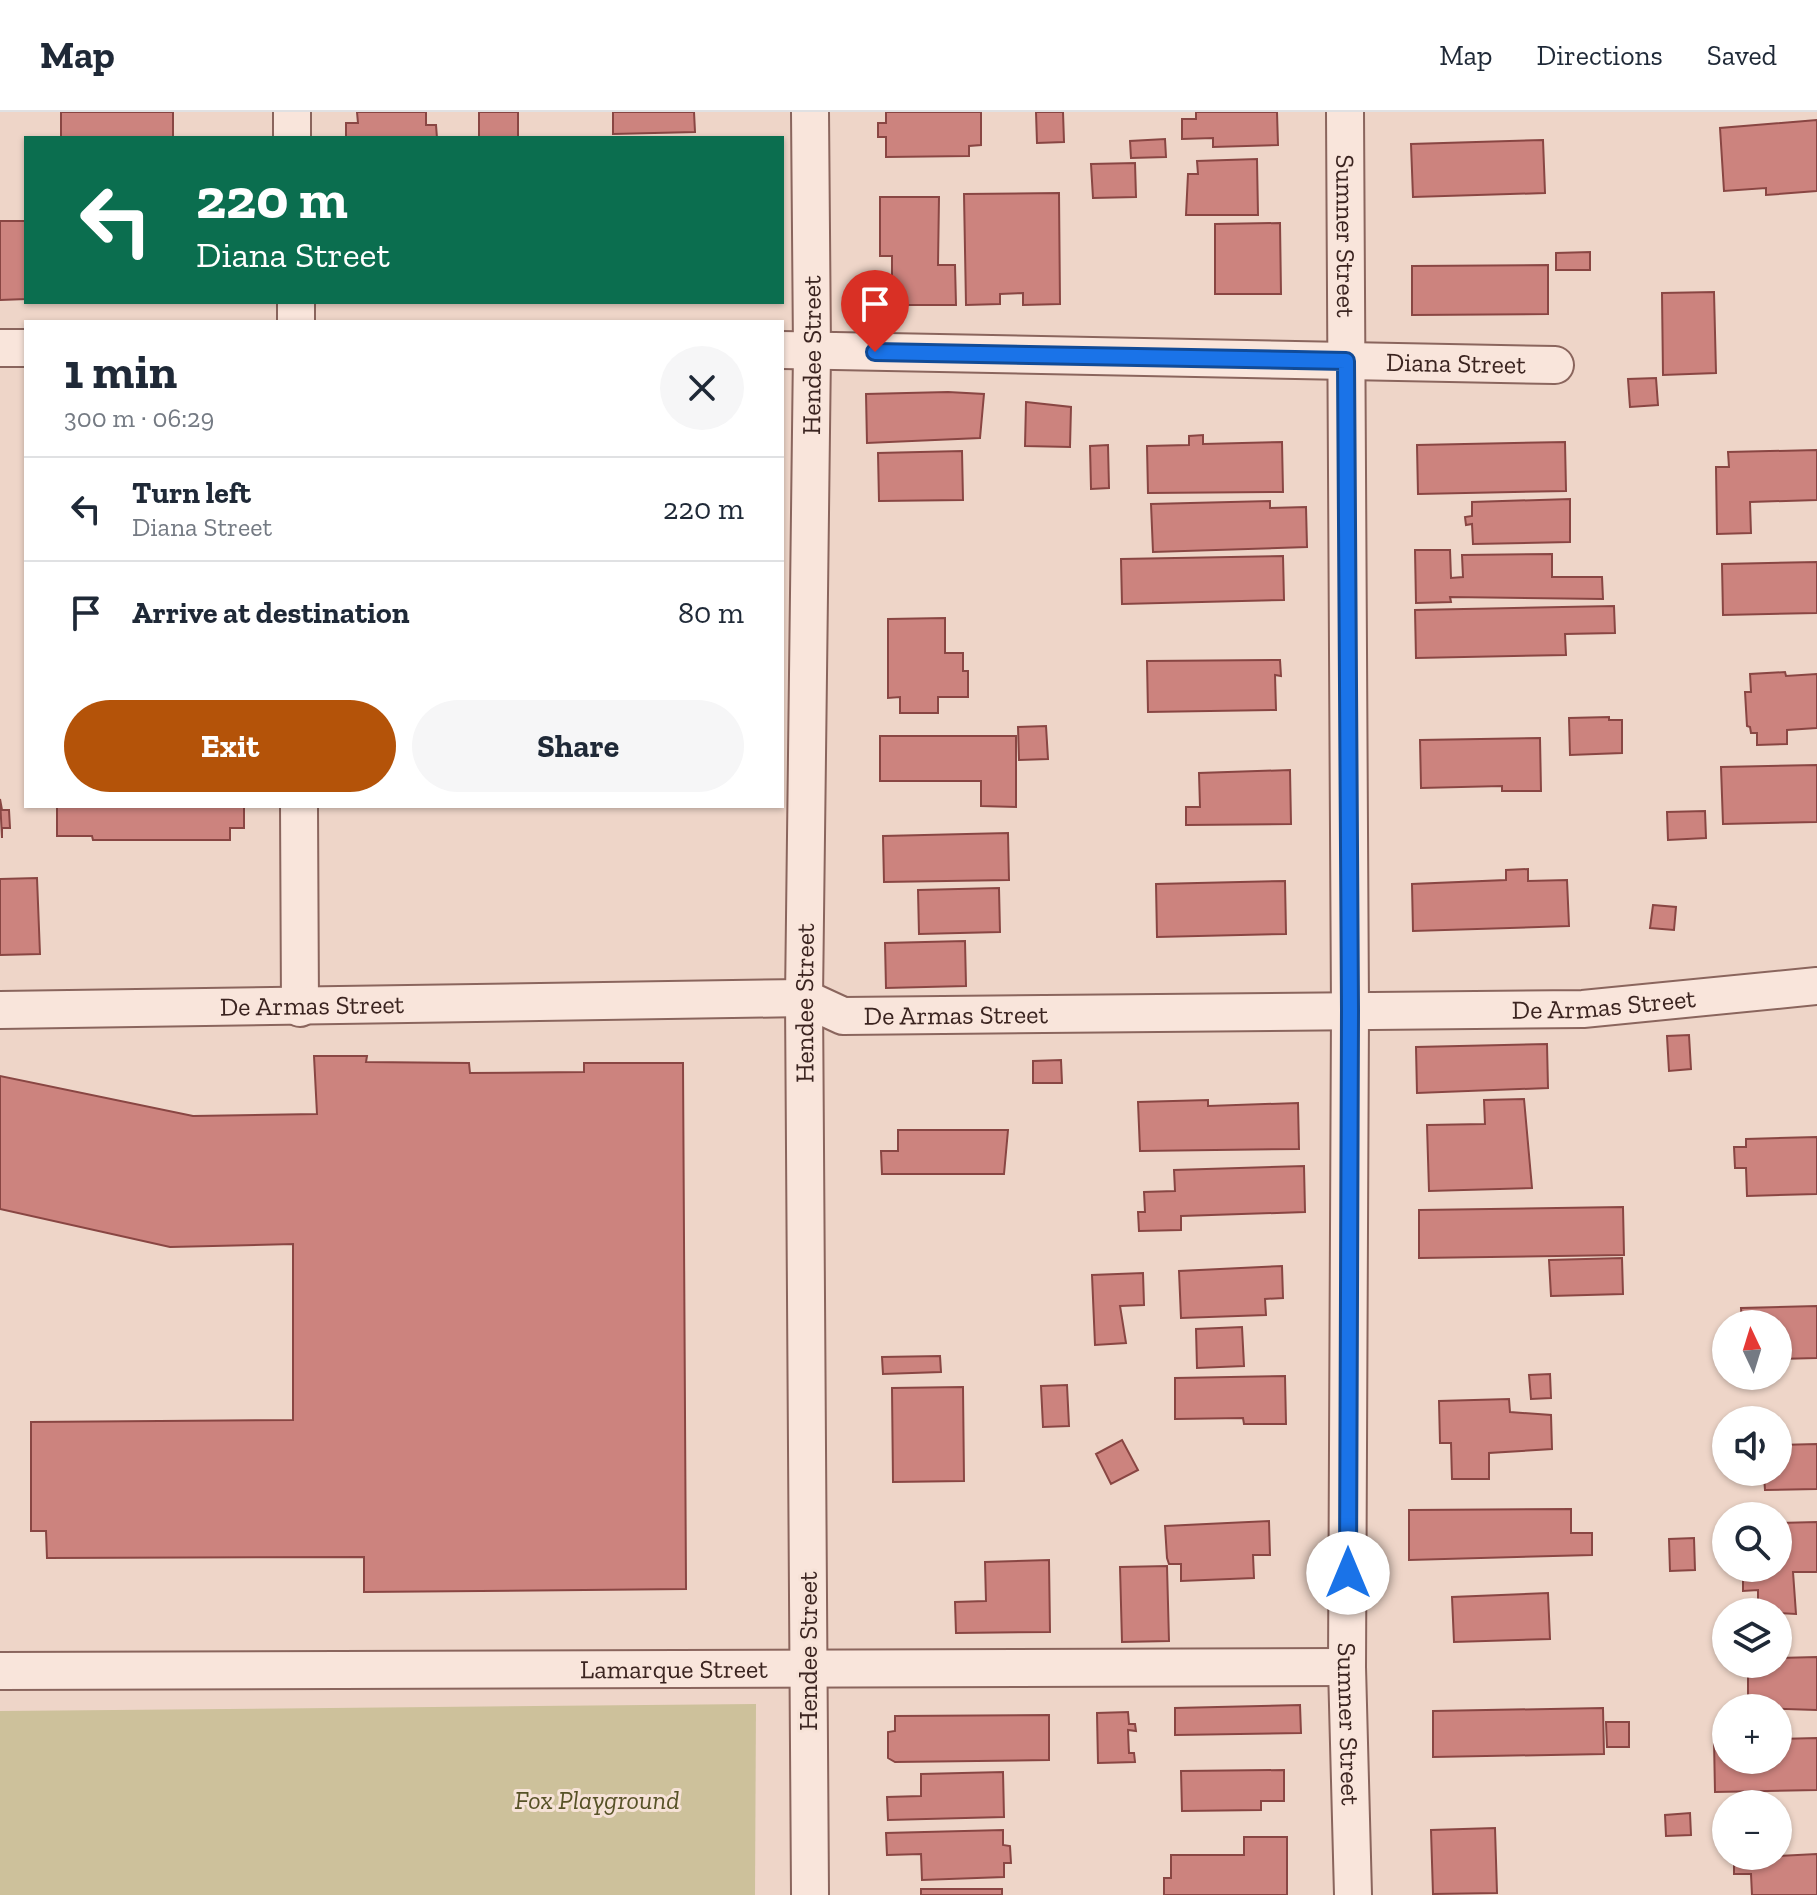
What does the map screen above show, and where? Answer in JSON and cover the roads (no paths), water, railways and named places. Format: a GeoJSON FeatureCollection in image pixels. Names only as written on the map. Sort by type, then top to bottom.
{"type":"FeatureCollection","features":[{"type":"Feature","properties":{"kind":"street"},"geometry":{"type":"LineString","coordinates":[[292,112],[292,136]]}},
{"type":"Feature","properties":{"kind":"street","name":"Hendee Street"},"geometry":{"type":"LineString","coordinates":[[810,112],[797,351],[810,1895]]}},
{"type":"Feature","properties":{"kind":"street","name":"Sumner Street"},"geometry":{"type":"LineString","coordinates":[[1345,112],[1350,1010],[1347,1667],[1353,1895]]}},
{"type":"Feature","properties":{"kind":"street"},"geometry":{"type":"LineString","coordinates":[[0,348],[24,348]]}},
{"type":"Feature","properties":{"kind":"street","name":"Diana Street"},"geometry":{"type":"LineString","coordinates":[[797,351],[1555,365]]}},
{"type":"Feature","properties":{"kind":"street"},"geometry":{"type":"LineString","coordinates":[[299,808],[300,1008]]}},
{"type":"Feature","properties":{"kind":"street","name":"De Armas Street"},"geometry":{"type":"LineString","coordinates":[[0,1010],[300,1008],[804,998],[843,1016],[1583,1009],[1817,986]]}},
{"type":"Feature","properties":{"kind":"street","name":"Lamarque Street"},"geometry":{"type":"LineString","coordinates":[[0,1671],[808,1666],[1347,1667]]}},
{"type":"Feature","properties":{"kind":"park label","name":"Fox Playground"},"geometry":{"type":"Point","coordinates":[597,1800]}}]}
